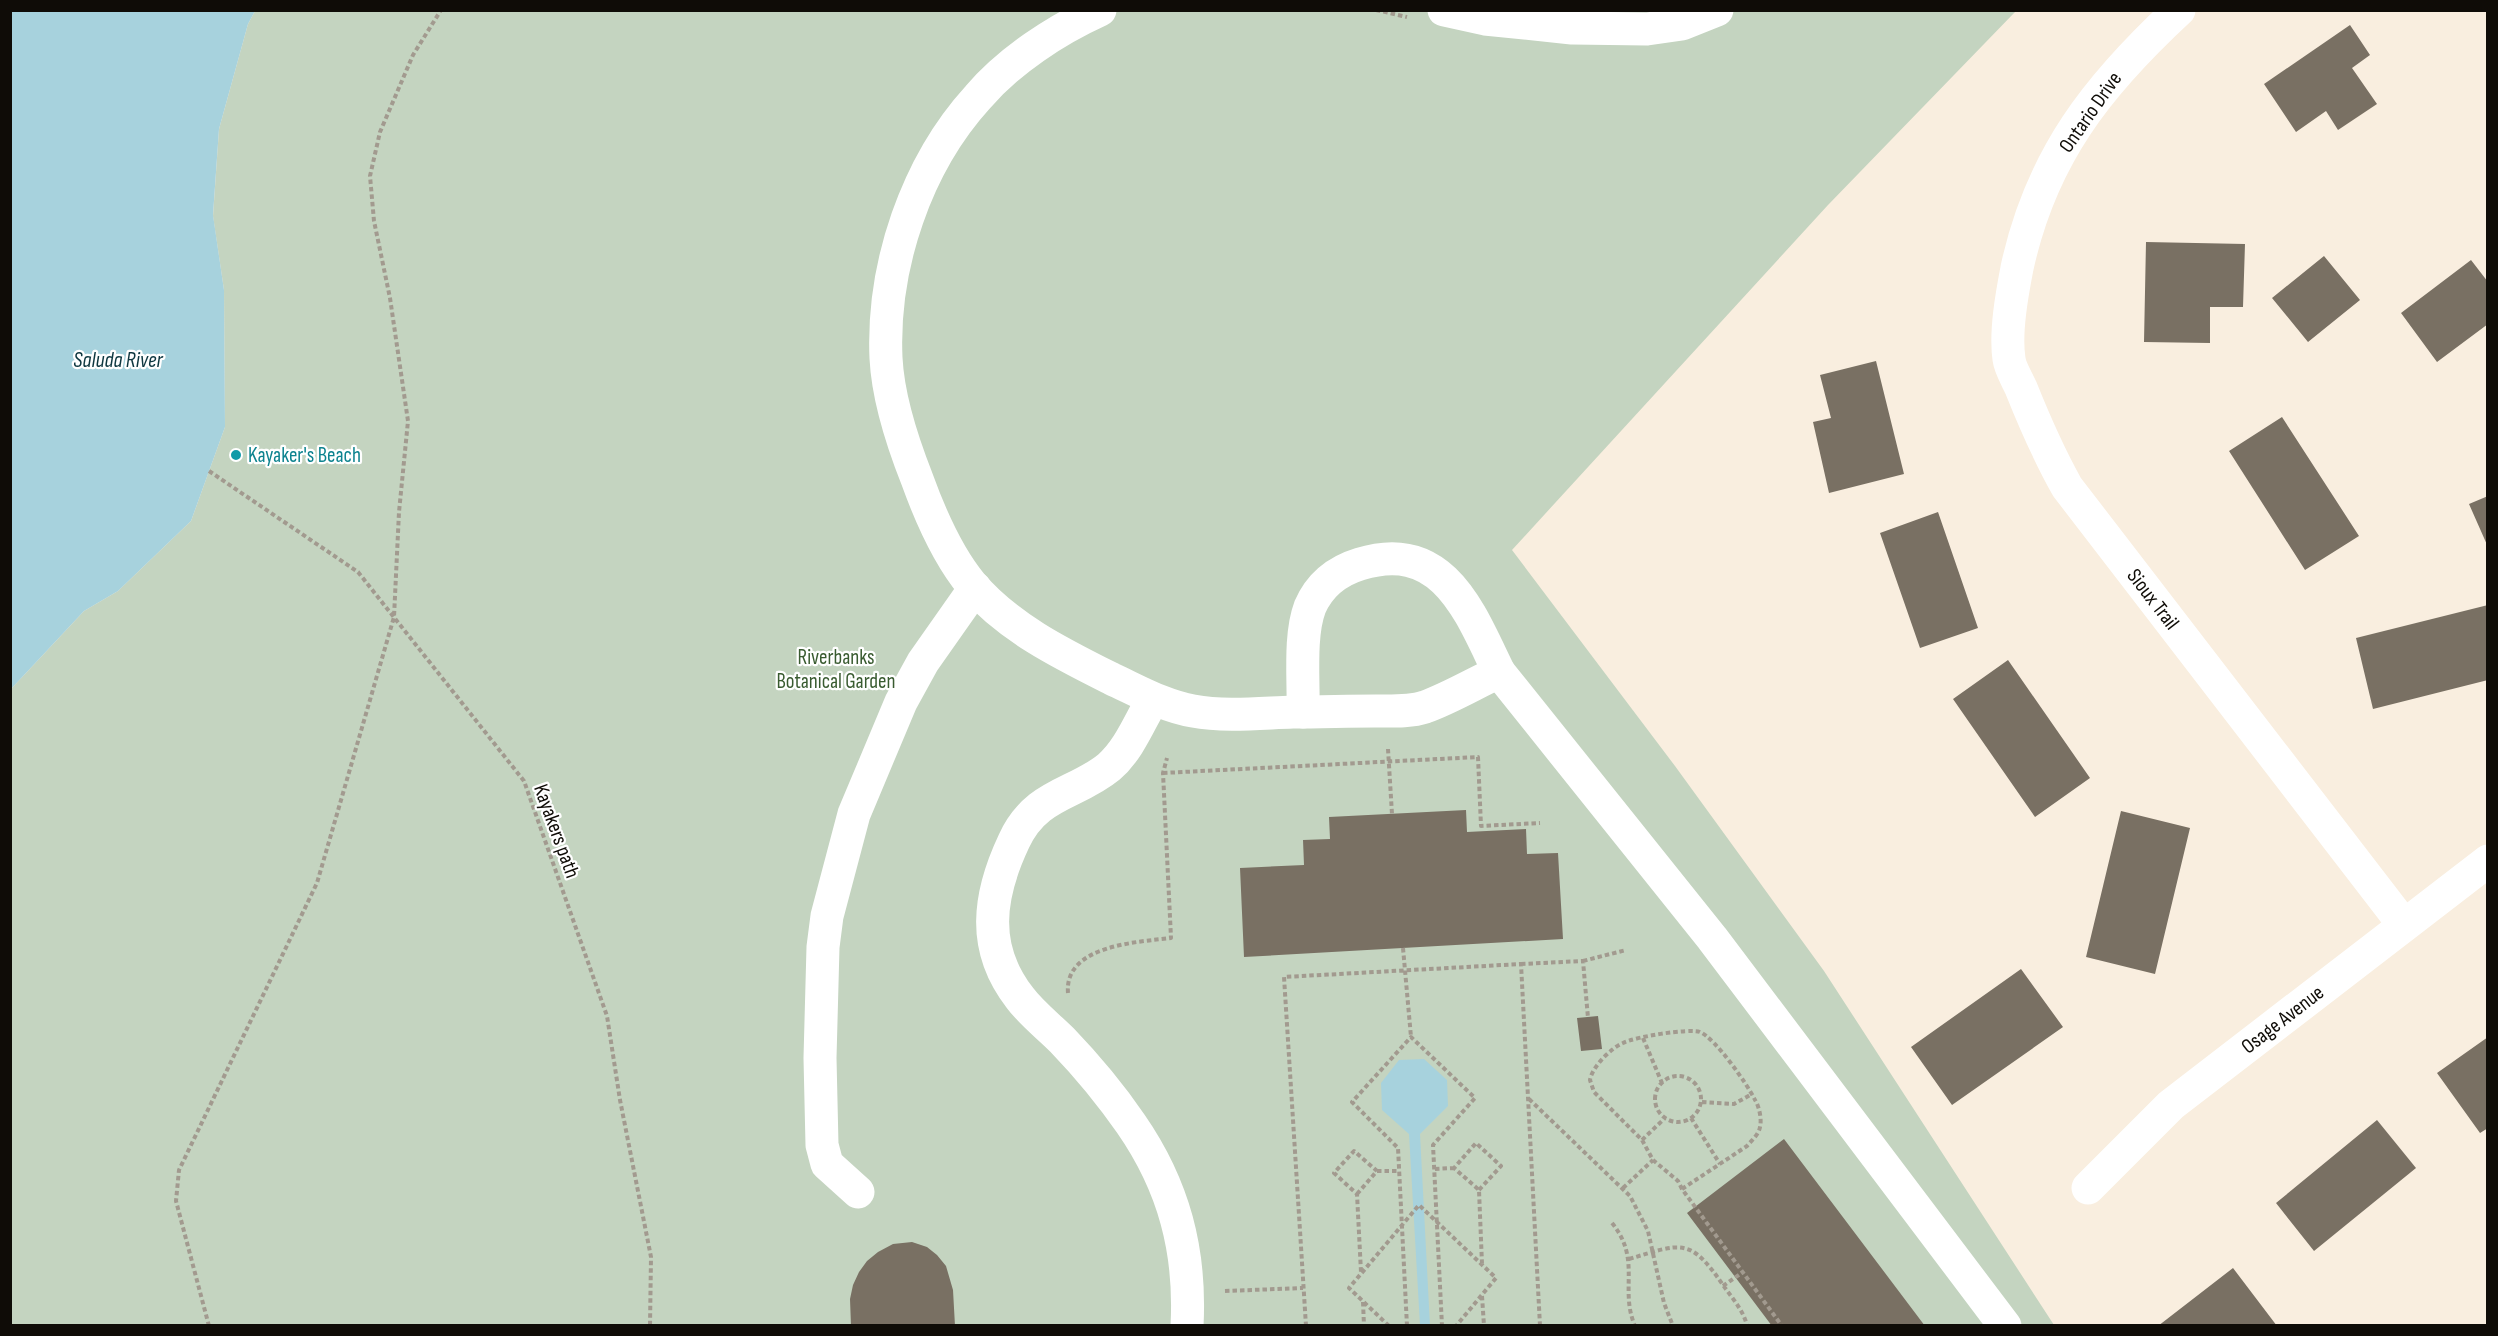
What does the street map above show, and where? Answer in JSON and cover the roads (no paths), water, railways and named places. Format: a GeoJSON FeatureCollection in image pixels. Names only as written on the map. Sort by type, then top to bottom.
{"type":"FeatureCollection","features":[{"type":"Feature","properties":{"kind":"street"},"geometry":{"type":"LineString","coordinates":[[1100,10],[1066,28],[1033,50],[978,96],[932,162],[903,234],[892,277],[887,322],[886,359],[891,397],[900,432],[927,507],[946,543],[975,588],[989,603],[1038,640],[1153,699],[1198,712],[1386,711],[1425,707],[1499,672]]}},
{"type":"Feature","properties":{"kind":"street"},"geometry":{"type":"LineString","coordinates":[[1444,10],[1485,19],[1609,29],[1647,29],[1682,24],[1717,10]]}},
{"type":"Feature","properties":{"kind":"street","name":"Ontario Drive"},"geometry":{"type":"LineString","coordinates":[[2026,230],[2049,171],[2093,100],[2138,48],[2178,10]]}},
{"type":"Feature","properties":{"kind":"street","name":"Sioux Trail"},"geometry":{"type":"LineString","coordinates":[[2026,230],[2011,298],[2009,360],[2046,450],[2067,487],[2404,925]]}},
{"type":"Feature","properties":{"kind":"street"},"geometry":{"type":"LineString","coordinates":[[1303,712],[1304,650],[1310,608],[1318,591],[1329,579],[1345,568],[1365,562],[1403,560],[1437,572],[1451,585],[1465,604],[1499,672],[1712,938],[2005,1326]]}},
{"type":"Feature","properties":{"kind":"street"},"geometry":{"type":"LineString","coordinates":[[858,1192],[827,1164],[822,1145],[820,1058],[823,947],[827,916],[854,814],[901,702],[923,662],[975,588]]}},
{"type":"Feature","properties":{"kind":"street"},"geometry":{"type":"LineString","coordinates":[[1153,699],[1121,754],[1109,767],[1051,800],[1024,824],[1011,849],[996,892],[992,919],[993,941],[1008,982],[1022,1000],[1080,1059],[1112,1098],[1132,1125],[1168,1192],[1178,1221],[1184,1252],[1188,1286],[1186,1326]]}},
{"type":"Feature","properties":{"kind":"street","name":"Osage Avenue"},"geometry":{"type":"LineString","coordinates":[[2088,1188],[2171,1104],[2487,861]]}},
{"type":"Feature","properties":{"kind":"water","name":"Saluda River"},"geometry":{"type":"Polygon","coordinates":[[[11,10],[255,11],[248,24],[219,129],[213,215],[224,290],[225,427],[191,521],[118,591],[84,611],[11,689],[11,10]]]}},
{"type":"Feature","properties":{"kind":"water"},"geometry":{"type":"Polygon","coordinates":[[[1424,1059],[1447,1080],[1448,1106],[1420,1134],[1430,1326],[1420,1325],[1409,1134],[1382,1110],[1381,1083],[1399,1060],[1424,1059]]]}},
{"type":"Feature","properties":{"kind":"place","name":"Kayaker's Beach"},"geometry":{"type":"Point","coordinates":[236,455]}},
{"type":"Feature","properties":{"kind":"park label","name":"Riverbanks Botanical Garden"},"geometry":{"type":"Point","coordinates":[836,669]}}]}
